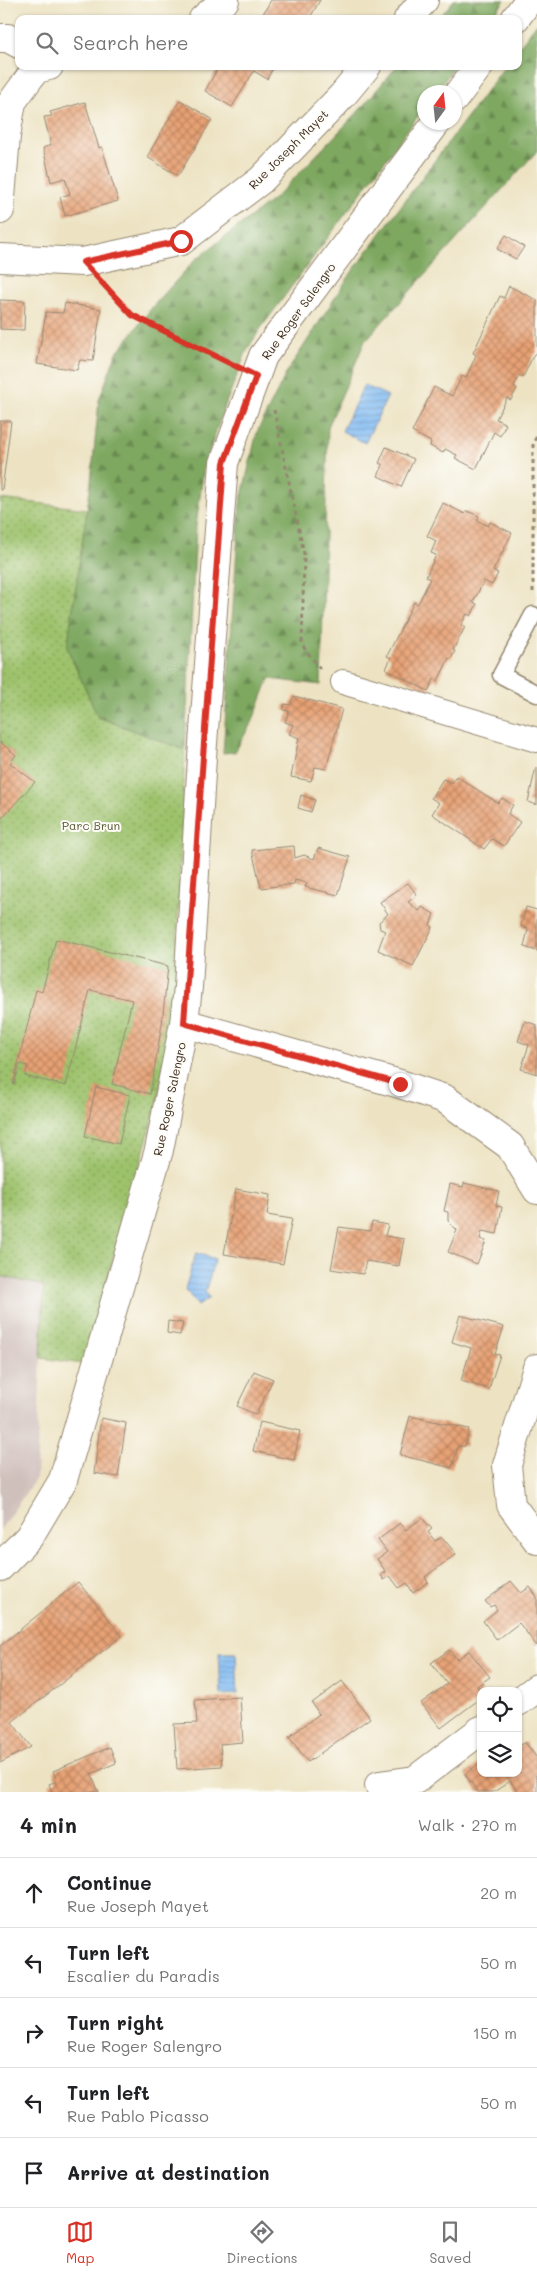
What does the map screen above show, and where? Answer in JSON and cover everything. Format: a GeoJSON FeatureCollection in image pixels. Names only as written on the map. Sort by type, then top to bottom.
{"type":"FeatureCollection","features":[{"type":"Feature","properties":{"kind":"street"},"geometry":{"type":"LineString","coordinates":[[208,15],[225,0]]}},
{"type":"Feature","properties":{"kind":"street"},"geometry":{"type":"LineString","coordinates":[[411,15],[424,0]]}},
{"type":"Feature","properties":{"kind":"street"},"geometry":{"type":"LineString","coordinates":[[517,15],[528,0]]}},
{"type":"Feature","properties":{"kind":"street"},"geometry":{"type":"LineString","coordinates":[[0,38],[8,38],[15,42]]}},
{"type":"Feature","properties":{"kind":"street"},"geometry":{"type":"LineString","coordinates":[[0,210],[6,136],[12,102],[38,70]]}},
{"type":"Feature","properties":{"kind":"street","name":"Rue Joseph Mayet"},"geometry":{"type":"LineString","coordinates":[[0,258],[83,262],[181,241],[261,180],[342,96],[364,70]]}},
{"type":"Feature","properties":{"kind":"street"},"geometry":{"type":"LineString","coordinates":[[462,88],[476,70]]}},
{"type":"Feature","properties":{"kind":"street","name":"Rue Roger Salengro"},"geometry":{"type":"LineString","coordinates":[[0,1567],[29,1537],[63,1480],[159,1150],[184,1023],[224,463],[264,356],[431,130]]}},
{"type":"Feature","properties":{"kind":"street"},"geometry":{"type":"LineString","coordinates":[[333,677],[537,740]]}},
{"type":"Feature","properties":{"kind":"street"},"geometry":{"type":"LineString","coordinates":[[184,1023],[400,1084],[445,1099],[510,1146],[537,1190]]}},
{"type":"Feature","properties":{"kind":"street"},"geometry":{"type":"LineString","coordinates":[[537,1368],[507,1464],[511,1505],[537,1540]]}},
{"type":"Feature","properties":{"kind":"street"},"geometry":{"type":"LineString","coordinates":[[522,1699],[537,1688]]}},
{"type":"Feature","properties":{"kind":"street"},"geometry":{"type":"LineString","coordinates":[[379,1785],[415,1780],[478,1732]]}},
{"type":"Feature","properties":{"kind":"lane"},"geometry":{"type":"LineString","coordinates":[[533,615],[501,675],[537,694]]}},
{"type":"Feature","properties":{"kind":"path"},"geometry":{"type":"LineString","coordinates":[[83,262],[132,315],[256,376]]}},
{"type":"Feature","properties":{"kind":"path"},"geometry":{"type":"LineString","coordinates":[[273,403],[304,554],[302,645],[333,677]]}},
{"type":"Feature","properties":{"kind":"path"},"geometry":{"type":"LineString","coordinates":[[533,615],[533,443],[537,436]]}},
{"type":"Feature","properties":{"kind":"shaded area"},"geometry":{"type":"Polygon","coordinates":[[[0,1276],[44,1286],[36,1478],[0,1530],[0,1276]]]}},
{"type":"Feature","properties":{"kind":"green space"},"geometry":{"type":"Polygon","coordinates":[[[454,0],[505,0],[494,15],[441,15],[454,0]]]}},
{"type":"Feature","properties":{"kind":"green space"},"geometry":{"type":"Polygon","coordinates":[[[537,23],[537,151],[365,341],[328,427],[321,685],[269,679],[253,720],[235,752],[223,753],[240,504],[257,432],[287,372],[349,276],[457,130],[462,130],[462,124],[502,70],[522,70],[522,43],[537,23]]]}},
{"type":"Feature","properties":{"kind":"green space"},"geometry":{"type":"Polygon","coordinates":[[[394,70],[452,70],[441,85],[417,85],[417,117],[261,328],[247,350],[224,408],[204,467],[196,526],[185,750],[98,717],[67,648],[91,482],[99,400],[116,354],[154,305],[196,259],[276,197],[357,113],[394,70]]]}},
{"type":"Feature","properties":{"kind":"green space","name":"Parc Brun"},"geometry":{"type":"Polygon","coordinates":[[[0,499],[87,509],[68,648],[98,717],[185,750],[175,990],[158,1101],[83,1364],[41,1358],[44,1286],[0,1276],[0,499]]]}},
{"type":"Feature","properties":{"kind":"water"},"geometry":{"type":"Polygon","coordinates":[[[364,385],[388,396],[365,443],[342,431],[364,385]]]}},
{"type":"Feature","properties":{"kind":"water"},"geometry":{"type":"Polygon","coordinates":[[[196,1253],[215,1259],[205,1292],[209,1298],[198,1306],[185,1289],[196,1253]]]}},
{"type":"Feature","properties":{"kind":"water"},"geometry":{"type":"Polygon","coordinates":[[[219,1653],[236,1653],[238,1694],[221,1695],[219,1653]]]}},
{"type":"Feature","properties":{"kind":"building"},"geometry":{"type":"Polygon","coordinates":[[[271,0],[320,0],[312,15],[262,15],[271,0]]]}},
{"type":"Feature","properties":{"kind":"building"},"geometry":{"type":"Polygon","coordinates":[[[217,70],[272,70],[267,79],[254,71],[232,107],[205,91],[217,70]]]}},
{"type":"Feature","properties":{"kind":"building"},"geometry":{"type":"Polygon","coordinates":[[[180,100],[212,119],[178,176],[147,157],[180,100]]]}},
{"type":"Feature","properties":{"kind":"building"},"geometry":{"type":"Polygon","coordinates":[[[85,102],[99,148],[102,147],[118,201],[65,216],[60,197],[70,194],[65,178],[51,182],[43,148],[51,145],[44,117],[52,116],[50,112],[85,102]]]}},
{"type":"Feature","properties":{"kind":"building"},"geometry":{"type":"Polygon","coordinates":[[[506,235],[524,247],[516,259],[497,249],[506,235]]]}},
{"type":"Feature","properties":{"kind":"building"},"geometry":{"type":"Polygon","coordinates":[[[509,286],[537,300],[537,353],[534,354],[523,377],[519,375],[514,386],[517,388],[511,400],[507,398],[496,419],[506,424],[500,436],[494,432],[476,469],[455,458],[457,455],[445,449],[443,453],[430,446],[431,442],[412,432],[434,387],[452,396],[462,376],[466,378],[476,355],[473,353],[500,296],[504,298],[509,286]]]}},
{"type":"Feature","properties":{"kind":"building"},"geometry":{"type":"Polygon","coordinates":[[[0,300],[25,301],[24,330],[0,329],[0,300]]]}},
{"type":"Feature","properties":{"kind":"building"},"geometry":{"type":"Polygon","coordinates":[[[65,303],[101,309],[93,361],[80,360],[77,370],[37,364],[46,312],[63,313],[65,303]]]}},
{"type":"Feature","properties":{"kind":"building"},"geometry":{"type":"Polygon","coordinates":[[[0,421],[11,421],[2,490],[0,490],[0,421]]]}},
{"type":"Feature","properties":{"kind":"building"},"geometry":{"type":"Polygon","coordinates":[[[386,447],[414,459],[401,487],[378,476],[383,465],[379,463],[386,447]]]}},
{"type":"Feature","properties":{"kind":"building"},"geometry":{"type":"Polygon","coordinates":[[[443,503],[465,514],[467,511],[479,516],[477,520],[488,526],[490,522],[512,533],[493,571],[498,573],[492,585],[484,581],[473,602],[477,604],[471,616],[467,614],[461,625],[465,627],[453,650],[455,651],[451,659],[449,658],[438,681],[434,679],[428,691],[386,669],[391,658],[387,656],[414,602],[418,604],[430,579],[426,577],[436,555],[431,553],[436,541],[427,536],[443,503]]]}},
{"type":"Feature","properties":{"kind":"building"},"geometry":{"type":"Polygon","coordinates":[[[294,696],[342,709],[326,769],[315,767],[311,781],[291,777],[299,738],[289,734],[293,725],[285,722],[289,711],[283,710],[285,704],[290,705],[294,696]]]}},
{"type":"Feature","properties":{"kind":"building"},"geometry":{"type":"Polygon","coordinates":[[[0,742],[16,755],[10,763],[35,782],[0,820],[0,742]]]}},
{"type":"Feature","properties":{"kind":"building"},"geometry":{"type":"Polygon","coordinates":[[[537,767],[537,805],[528,802],[537,767]]]}},
{"type":"Feature","properties":{"kind":"building"},"geometry":{"type":"Polygon","coordinates":[[[456,776],[498,803],[502,798],[513,805],[508,814],[520,822],[504,846],[492,839],[484,849],[432,814],[439,803],[431,798],[443,779],[452,783],[456,776]]]}},
{"type":"Feature","properties":{"kind":"building"},"geometry":{"type":"Polygon","coordinates":[[[301,795],[315,800],[311,812],[298,808],[301,795]]]}},
{"type":"Feature","properties":{"kind":"building"},"geometry":{"type":"Polygon","coordinates":[[[294,846],[295,858],[304,855],[314,859],[318,848],[350,857],[338,895],[305,887],[307,883],[295,880],[294,884],[261,888],[252,850],[294,846]]]}},
{"type":"Feature","properties":{"kind":"building"},"geometry":{"type":"Polygon","coordinates":[[[408,883],[417,895],[408,902],[419,911],[422,907],[434,914],[430,925],[433,927],[413,966],[378,950],[385,931],[380,929],[379,922],[388,914],[380,902],[408,883]]]}},
{"type":"Feature","properties":{"kind":"building"},"geometry":{"type":"Polygon","coordinates":[[[526,907],[537,910],[537,951],[524,947],[528,929],[521,926],[526,907]]]}},
{"type":"Feature","properties":{"kind":"building"},"geometry":{"type":"Polygon","coordinates":[[[56,939],[168,966],[162,1024],[150,1094],[112,1084],[132,1000],[90,990],[66,1086],[25,1076],[28,1066],[20,1064],[13,1084],[36,990],[42,992],[56,939]]]}},
{"type":"Feature","properties":{"kind":"building"},"geometry":{"type":"Polygon","coordinates":[[[525,1021],[537,1025],[537,1074],[521,1069],[529,1045],[518,1041],[525,1021]]]}},
{"type":"Feature","properties":{"kind":"building"},"geometry":{"type":"Polygon","coordinates":[[[96,1087],[130,1095],[119,1144],[85,1136],[96,1087]]]}},
{"type":"Feature","properties":{"kind":"building"},"geometry":{"type":"Polygon","coordinates":[[[464,1183],[499,1191],[496,1206],[502,1207],[497,1234],[482,1231],[480,1239],[486,1241],[477,1264],[448,1252],[457,1230],[448,1221],[448,1212],[444,1211],[450,1184],[463,1187],[464,1183]]]}},
{"type":"Feature","properties":{"kind":"building"},"geometry":{"type":"Polygon","coordinates":[[[236,1189],[270,1195],[267,1215],[292,1219],[283,1264],[224,1254],[236,1189]]]}},
{"type":"Feature","properties":{"kind":"building"},"geometry":{"type":"Polygon","coordinates":[[[372,1222],[388,1225],[385,1236],[404,1239],[399,1266],[366,1261],[363,1274],[331,1269],[339,1227],[370,1231],[372,1222]]]}},
{"type":"Feature","properties":{"kind":"building"},"geometry":{"type":"Polygon","coordinates":[[[460,1315],[504,1327],[495,1354],[500,1355],[489,1389],[461,1381],[471,1348],[452,1342],[460,1315]]]}},
{"type":"Feature","properties":{"kind":"building"},"geometry":{"type":"Polygon","coordinates":[[[168,1321],[183,1323],[180,1335],[167,1333],[168,1321]]]}},
{"type":"Feature","properties":{"kind":"building"},"geometry":{"type":"Polygon","coordinates":[[[254,1371],[273,1379],[256,1415],[237,1406],[254,1371]]]}},
{"type":"Feature","properties":{"kind":"building"},"geometry":{"type":"Polygon","coordinates":[[[410,1416],[469,1429],[465,1446],[458,1446],[452,1468],[400,1455],[410,1416]]]}},
{"type":"Feature","properties":{"kind":"building"},"geometry":{"type":"Polygon","coordinates":[[[101,1418],[126,1423],[118,1477],[94,1473],[101,1418]]]}},
{"type":"Feature","properties":{"kind":"building"},"geometry":{"type":"Polygon","coordinates":[[[260,1422],[300,1431],[294,1460],[253,1451],[260,1422]]]}},
{"type":"Feature","properties":{"kind":"building"},"geometry":{"type":"Polygon","coordinates":[[[422,1518],[432,1529],[428,1532],[435,1541],[442,1537],[456,1554],[425,1577],[428,1582],[413,1593],[407,1583],[399,1588],[390,1576],[384,1580],[381,1575],[386,1572],[377,1559],[387,1552],[378,1540],[400,1523],[406,1530],[422,1518]]]}},
{"type":"Feature","properties":{"kind":"building"},"geometry":{"type":"Polygon","coordinates":[[[511,1581],[521,1593],[530,1587],[537,1597],[537,1646],[519,1623],[497,1640],[483,1621],[497,1610],[494,1605],[490,1607],[485,1601],[511,1581]]]}},
{"type":"Feature","properties":{"kind":"building"},"geometry":{"type":"Polygon","coordinates":[[[78,1582],[122,1636],[12,1722],[31,1747],[0,1763],[0,1646],[78,1582]]]}},
{"type":"Feature","properties":{"kind":"building"},"geometry":{"type":"Polygon","coordinates":[[[449,1650],[457,1659],[469,1651],[490,1677],[477,1686],[477,1701],[441,1728],[421,1703],[447,1684],[431,1663],[449,1650]]]}},
{"type":"Feature","properties":{"kind":"building"},"geometry":{"type":"Polygon","coordinates":[[[342,1681],[370,1718],[308,1762],[289,1737],[319,1714],[312,1703],[342,1681]]]}},
{"type":"Feature","properties":{"kind":"building"},"geometry":{"type":"Polygon","coordinates":[[[240,1697],[243,1742],[220,1744],[222,1766],[177,1769],[174,1724],[197,1723],[195,1700],[240,1697]]]}},
{"type":"Feature","properties":{"kind":"building"},"geometry":{"type":"Polygon","coordinates":[[[525,1742],[537,1758],[537,1774],[535,1776],[537,1792],[519,1792],[510,1781],[494,1792],[478,1792],[465,1774],[477,1765],[477,1777],[522,1777],[522,1744],[525,1742]]]}},
{"type":"Feature","properties":{"kind":"building"},"geometry":{"type":"Polygon","coordinates":[[[110,1747],[116,1763],[91,1774],[99,1792],[52,1792],[49,1784],[57,1781],[53,1771],[110,1747]]]}},
{"type":"Feature","properties":{"kind":"route"},"geometry":{"type":"LineString","coordinates":[[181,241],[83,262],[132,315],[256,376],[224,463],[217,539],[188,987],[184,1023],[400,1084]]}}]}
